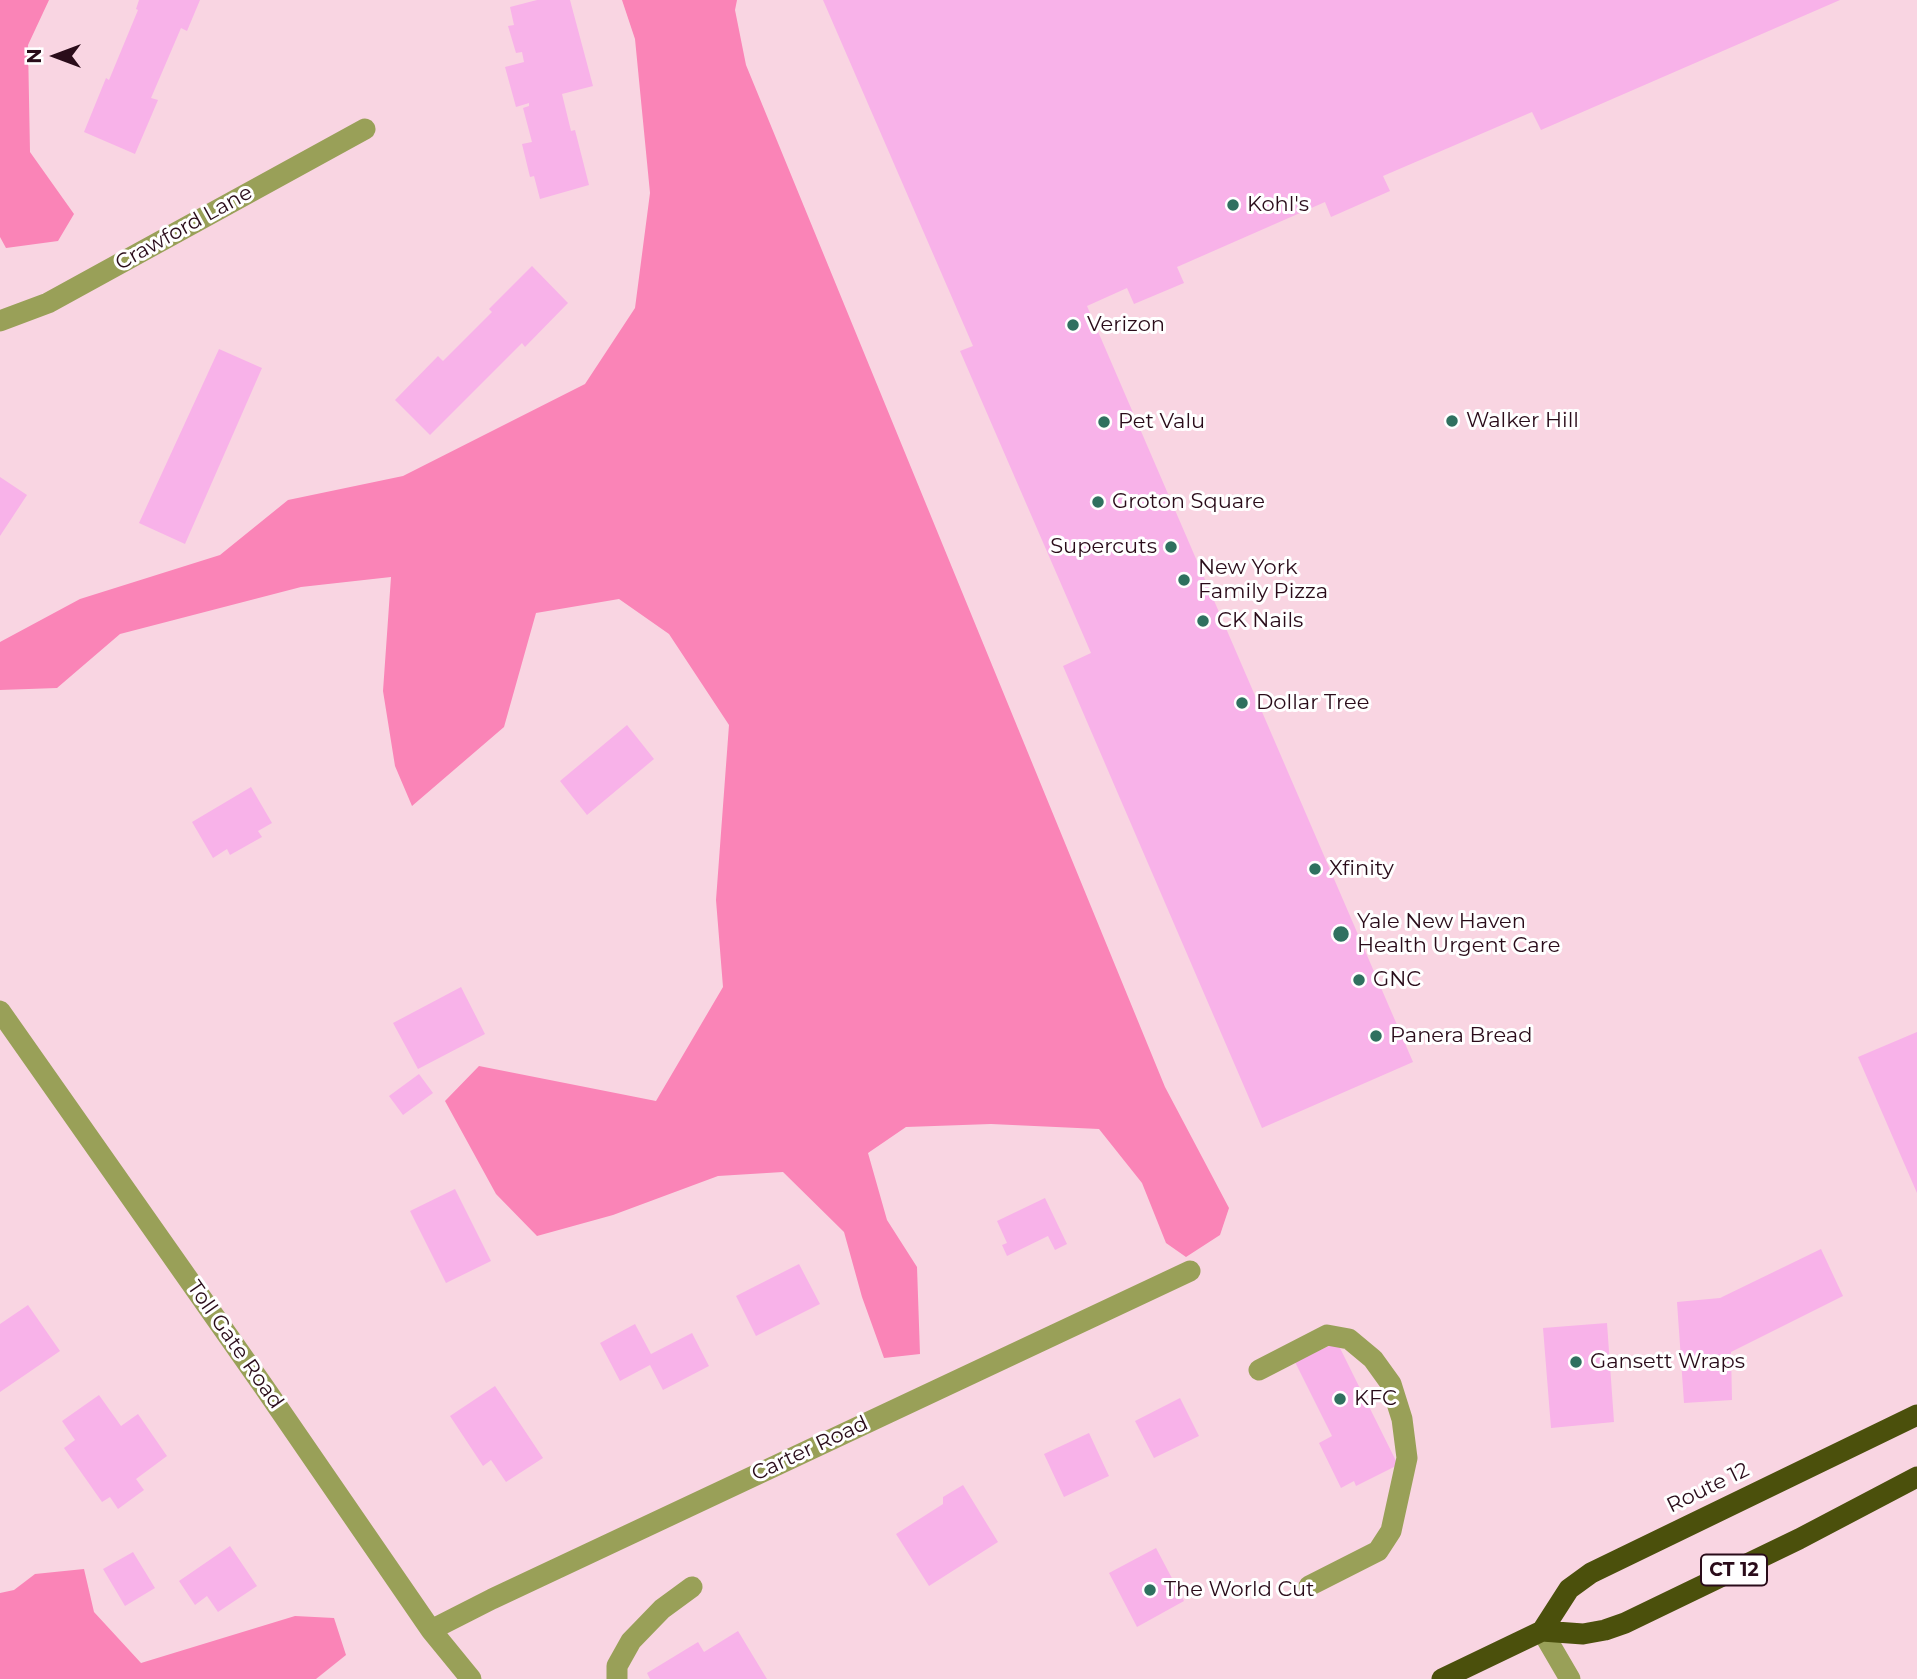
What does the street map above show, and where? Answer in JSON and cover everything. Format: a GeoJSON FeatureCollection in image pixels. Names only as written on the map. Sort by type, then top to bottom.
{"type":"FeatureCollection","features":[{"type":"Feature","properties":{"kind":"highway","name":"Route 12"},"geometry":{"type":"LineString","coordinates":[[1542,1631],[1564,1595],[1575,1583],[1591,1573],[1917,1415]]}},
{"type":"Feature","properties":{"kind":"highway","name":"CT 12"},"geometry":{"type":"LineString","coordinates":[[1442,1679],[1542,1631],[1583,1634],[1625,1623],[1799,1539],[1917,1477]]}},
{"type":"Feature","properties":{"kind":"street","name":"Crawford Lane"},"geometry":{"type":"LineString","coordinates":[[0,321],[48,303],[365,129]]}},
{"type":"Feature","properties":{"kind":"street","name":"Toll Gate Road"},"geometry":{"type":"LineString","coordinates":[[0,1011],[241,1353],[431,1630],[471,1679]]}},
{"type":"Feature","properties":{"kind":"street","name":"Carter Road"},"geometry":{"type":"LineString","coordinates":[[431,1630],[1190,1271]]}},
{"type":"Feature","properties":{"kind":"street"},"geometry":{"type":"LineString","coordinates":[[1259,1370],[1327,1335],[1349,1339],[1373,1359],[1391,1384],[1402,1419],[1407,1458],[1391,1531],[1378,1551],[1308,1586]]}},
{"type":"Feature","properties":{"kind":"street"},"geometry":{"type":"LineString","coordinates":[[617,1679],[617,1666],[631,1641],[662,1609],[692,1587]]}},
{"type":"Feature","properties":{"kind":"street"},"geometry":{"type":"LineString","coordinates":[[1542,1631],[1570,1679]]}},
{"type":"Feature","properties":{"kind":"shaded area"},"geometry":{"type":"Polygon","coordinates":[[[0,0],[49,0],[28,45],[30,152],[74,214],[58,241],[6,248],[0,237],[0,0]]]}},
{"type":"Feature","properties":{"kind":"shaded area"},"geometry":{"type":"Polygon","coordinates":[[[622,0],[737,0],[735,10],[746,65],[1165,1087],[1229,1208],[1220,1235],[1186,1257],[1166,1243],[1142,1183],[1099,1129],[991,1124],[906,1127],[868,1153],[887,1220],[917,1267],[920,1354],[884,1358],[862,1297],[844,1232],[783,1172],[718,1176],[613,1215],[537,1236],[496,1194],[445,1101],[479,1066],[656,1101],[723,987],[716,900],[729,725],[669,634],[619,599],[536,613],[504,727],[412,806],[395,766],[383,691],[391,577],[301,587],[120,634],[57,688],[0,690],[0,642],[80,599],[220,555],[288,500],[403,476],[585,384],[635,308],[650,193],[635,39],[622,0]]]}},
{"type":"Feature","properties":{"kind":"shaded area"},"geometry":{"type":"Polygon","coordinates":[[[84,1569],[94,1612],[141,1663],[295,1616],[334,1618],[346,1655],[316,1679],[0,1679],[0,1593],[14,1590],[35,1574],[84,1569]]]}},
{"type":"Feature","properties":{"kind":"building"},"geometry":{"type":"Polygon","coordinates":[[[139,0],[200,0],[187,31],[181,28],[151,98],[158,100],[135,154],[84,132],[106,78],[109,80],[138,10],[139,0]]]}},
{"type":"Feature","properties":{"kind":"building"},"geometry":{"type":"Polygon","coordinates":[[[537,0],[570,0],[593,86],[562,94],[571,131],[575,130],[589,185],[540,199],[534,176],[530,177],[522,144],[532,142],[523,108],[529,106],[529,103],[516,107],[505,67],[524,62],[522,52],[516,53],[508,26],[514,25],[510,7],[537,0]]]}},
{"type":"Feature","properties":{"kind":"building","name":"Groton Square"},"geometry":{"type":"Polygon","coordinates":[[[823,0],[1840,0],[1541,130],[1532,112],[1383,176],[1390,191],[1331,217],[1325,202],[1177,267],[1184,283],[1134,304],[1127,288],[1087,306],[1413,1062],[1262,1128],[1063,666],[1091,653],[960,351],[973,346],[823,0]]]}},
{"type":"Feature","properties":{"kind":"building"},"geometry":{"type":"Polygon","coordinates":[[[532,266],[568,303],[525,347],[522,343],[430,435],[395,400],[438,356],[443,361],[492,312],[489,309],[532,266]]]}},
{"type":"Feature","properties":{"kind":"building"},"geometry":{"type":"Polygon","coordinates":[[[219,349],[262,368],[185,544],[139,523],[219,349]]]}},
{"type":"Feature","properties":{"kind":"building"},"geometry":{"type":"Polygon","coordinates":[[[0,477],[27,495],[0,536],[0,477]]]}},
{"type":"Feature","properties":{"kind":"building"},"geometry":{"type":"Polygon","coordinates":[[[627,725],[654,759],[587,815],[560,781],[627,725]]]}},
{"type":"Feature","properties":{"kind":"building"},"geometry":{"type":"Polygon","coordinates":[[[251,787],[272,823],[258,831],[262,837],[230,855],[227,849],[213,858],[192,822],[251,787]]]}},
{"type":"Feature","properties":{"kind":"building"},"geometry":{"type":"Polygon","coordinates":[[[461,987],[485,1034],[418,1069],[393,1023],[461,987]]]}},
{"type":"Feature","properties":{"kind":"building"},"geometry":{"type":"Polygon","coordinates":[[[1917,1032],[1917,1193],[1858,1057],[1917,1032]]]}},
{"type":"Feature","properties":{"kind":"building"},"geometry":{"type":"Polygon","coordinates":[[[419,1074],[433,1093],[403,1115],[389,1096],[419,1074]]]}},
{"type":"Feature","properties":{"kind":"building"},"geometry":{"type":"Polygon","coordinates":[[[455,1189],[491,1261],[446,1283],[410,1211],[455,1189]]]}},
{"type":"Feature","properties":{"kind":"building"},"geometry":{"type":"Polygon","coordinates":[[[1045,1198],[1067,1244],[1055,1250],[1048,1236],[1007,1256],[1002,1245],[1007,1243],[997,1221],[1045,1198]]]}},
{"type":"Feature","properties":{"kind":"building"},"geometry":{"type":"Polygon","coordinates":[[[1821,1249],[1843,1296],[1731,1352],[1732,1400],[1684,1403],[1677,1302],[1720,1298],[1821,1249]]]}},
{"type":"Feature","properties":{"kind":"building"},"geometry":{"type":"Polygon","coordinates":[[[799,1264],[820,1304],[756,1336],[736,1296],[799,1264]]]}},
{"type":"Feature","properties":{"kind":"building"},"geometry":{"type":"Polygon","coordinates":[[[28,1305],[60,1351],[0,1392],[0,1324],[28,1305]]]}},
{"type":"Feature","properties":{"kind":"building"},"geometry":{"type":"Polygon","coordinates":[[[1607,1323],[1614,1422],[1551,1428],[1543,1328],[1607,1323]]]}},
{"type":"Feature","properties":{"kind":"building"},"geometry":{"type":"Polygon","coordinates":[[[635,1324],[651,1354],[692,1333],[709,1366],[663,1390],[650,1365],[620,1381],[600,1343],[635,1324]]]}},
{"type":"Feature","properties":{"kind":"building","name":"KFC"},"geometry":{"type":"Polygon","coordinates":[[[1337,1342],[1398,1465],[1356,1486],[1354,1481],[1341,1488],[1319,1443],[1332,1436],[1295,1362],[1337,1342]]]}},
{"type":"Feature","properties":{"kind":"building"},"geometry":{"type":"Polygon","coordinates":[[[495,1386],[543,1458],[506,1482],[491,1460],[483,1466],[450,1416],[495,1386]]]}},
{"type":"Feature","properties":{"kind":"building"},"geometry":{"type":"Polygon","coordinates":[[[99,1395],[121,1426],[138,1414],[167,1456],[136,1479],[144,1490],[118,1509],[110,1497],[102,1502],[64,1448],[75,1440],[62,1421],[99,1395]]]}},
{"type":"Feature","properties":{"kind":"building"},"geometry":{"type":"Polygon","coordinates":[[[1180,1398],[1199,1436],[1154,1458],[1135,1421],[1180,1398]]]}},
{"type":"Feature","properties":{"kind":"building"},"geometry":{"type":"Polygon","coordinates":[[[1089,1433],[1109,1476],[1064,1497],[1044,1454],[1089,1433]]]}},
{"type":"Feature","properties":{"kind":"building"},"geometry":{"type":"Polygon","coordinates":[[[963,1485],[998,1542],[929,1586],[896,1534],[943,1504],[943,1497],[963,1485]]]}},
{"type":"Feature","properties":{"kind":"building"},"geometry":{"type":"Polygon","coordinates":[[[230,1546],[257,1586],[218,1612],[207,1596],[195,1605],[179,1581],[230,1546]]]}},
{"type":"Feature","properties":{"kind":"building"},"geometry":{"type":"Polygon","coordinates":[[[1156,1548],[1184,1601],[1137,1627],[1109,1573],[1156,1548]]]}},
{"type":"Feature","properties":{"kind":"building"},"geometry":{"type":"Polygon","coordinates":[[[133,1552],[155,1588],[125,1606],[103,1569],[133,1552]]]}},
{"type":"Feature","properties":{"kind":"building"},"geometry":{"type":"Polygon","coordinates":[[[738,1631],[767,1679],[650,1679],[647,1673],[698,1642],[704,1652],[738,1631]]]}},
{"type":"Feature","properties":{"kind":"place","name":"Kohl's"},"geometry":{"type":"Point","coordinates":[1233,205]}},
{"type":"Feature","properties":{"kind":"place","name":"Verizon"},"geometry":{"type":"Point","coordinates":[1073,325]}},
{"type":"Feature","properties":{"kind":"place","name":"Walker Hill"},"geometry":{"type":"Point","coordinates":[1452,421]}},
{"type":"Feature","properties":{"kind":"place","name":"Pet Valu"},"geometry":{"type":"Point","coordinates":[1104,422]}},
{"type":"Feature","properties":{"kind":"place","name":"Groton Square"},"geometry":{"type":"Point","coordinates":[1098,502]}},
{"type":"Feature","properties":{"kind":"place","name":"Supercuts"},"geometry":{"type":"Point","coordinates":[1171,547]}},
{"type":"Feature","properties":{"kind":"place","name":"New York Family Pizza"},"geometry":{"type":"Point","coordinates":[1184,580]}},
{"type":"Feature","properties":{"kind":"place","name":"CK Nails"},"geometry":{"type":"Point","coordinates":[1203,621]}},
{"type":"Feature","properties":{"kind":"place","name":"Dollar Tree"},"geometry":{"type":"Point","coordinates":[1242,703]}},
{"type":"Feature","properties":{"kind":"place","name":"Xfinity"},"geometry":{"type":"Point","coordinates":[1315,869]}},
{"type":"Feature","properties":{"kind":"place","name":"Yale New Haven Health Urgent Care"},"geometry":{"type":"Point","coordinates":[1341,934]}},
{"type":"Feature","properties":{"kind":"place","name":"GNC"},"geometry":{"type":"Point","coordinates":[1359,980]}},
{"type":"Feature","properties":{"kind":"place","name":"Panera Bread"},"geometry":{"type":"Point","coordinates":[1376,1036]}},
{"type":"Feature","properties":{"kind":"place","name":"Gansett Wraps"},"geometry":{"type":"Point","coordinates":[1576,1362]}},
{"type":"Feature","properties":{"kind":"place","name":"KFC"},"geometry":{"type":"Point","coordinates":[1340,1399]}},
{"type":"Feature","properties":{"kind":"place","name":"The World Cut"},"geometry":{"type":"Point","coordinates":[1150,1590]}}]}
